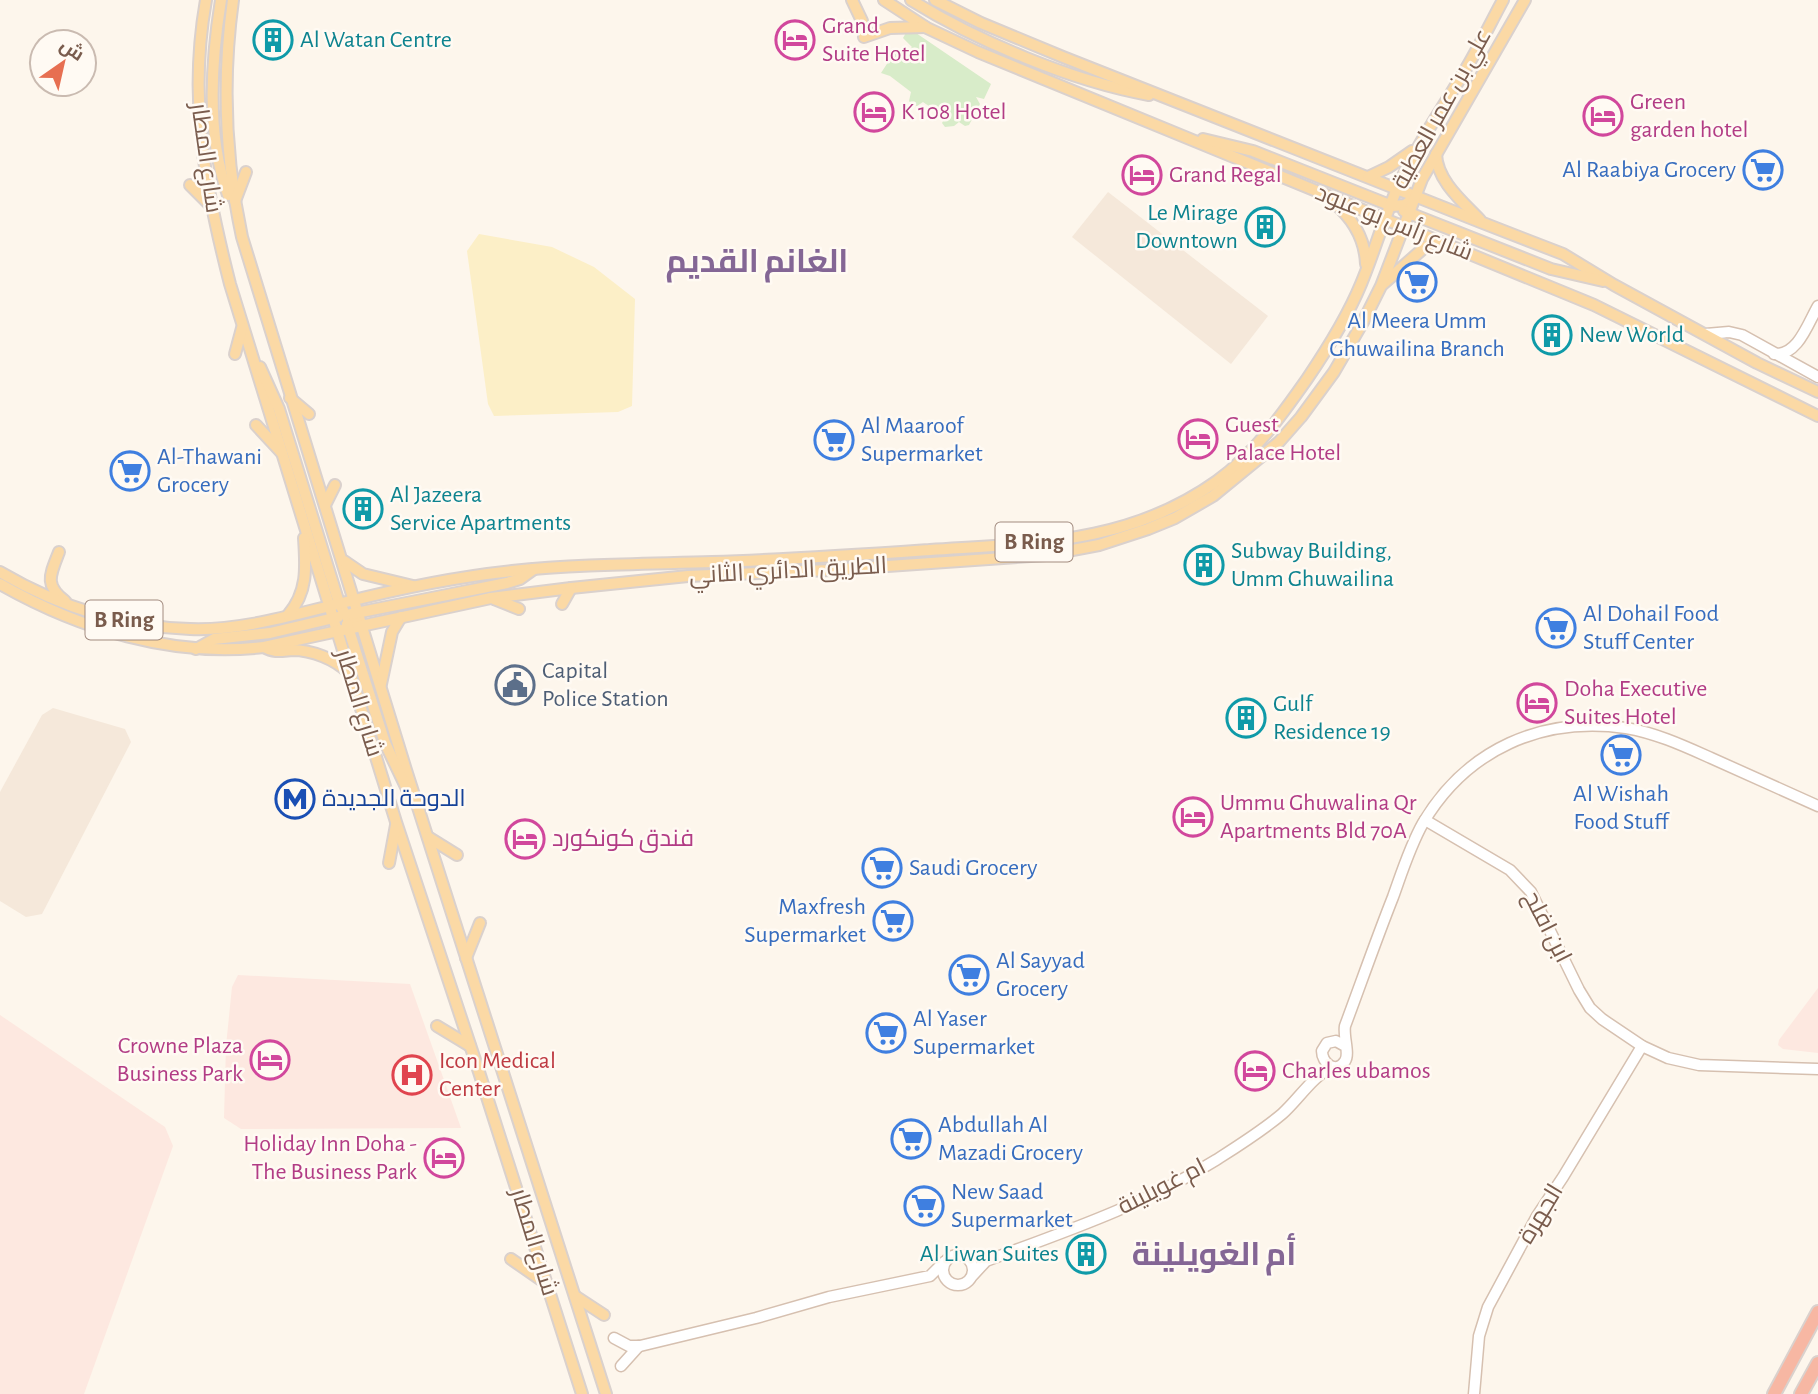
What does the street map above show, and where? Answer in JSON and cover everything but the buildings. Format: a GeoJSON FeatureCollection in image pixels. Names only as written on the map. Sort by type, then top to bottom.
{"type":"FeatureCollection","features":[{"type":"Feature","properties":{"kind":"highway"},"geometry":{"type":"LineString","coordinates":[[1774,1394],[1818,1312]]}},
{"type":"Feature","properties":{"kind":"highway"},"geometry":{"type":"LineString","coordinates":[[1801,1394],[1818,1363]]}},
{"type":"Feature","properties":{"kind":"main road","name":"شارع المطار"},"geometry":{"type":"LineString","coordinates":[[206,0],[197,94],[200,136],[211,206],[242,328],[303,521],[342,620],[349,673],[582,1394]]}},
{"type":"Feature","properties":{"kind":"main road"},"geometry":{"type":"LineString","coordinates":[[221,0],[215,59],[215,132],[222,176],[237,217]]}},
{"type":"Feature","properties":{"kind":"main road","name":"شارع المطار"},"geometry":{"type":"LineString","coordinates":[[233,0],[226,127],[237,217],[290,398],[417,807],[606,1394]]}},
{"type":"Feature","properties":{"kind":"main road"},"geometry":{"type":"LineString","coordinates":[[230,24],[242,0]]}},
{"type":"Feature","properties":{"kind":"main road"},"geometry":{"type":"LineString","coordinates":[[852,0],[862,21]]}},
{"type":"Feature","properties":{"kind":"main road"},"geometry":{"type":"LineString","coordinates":[[911,0],[960,29],[1080,77],[1128,91],[1176,100]]}},
{"type":"Feature","properties":{"kind":"main road","name":"شارع رأس بو عبود"},"geometry":{"type":"LineString","coordinates":[[935,0],[1063,57],[1563,254],[1757,363],[1818,392]]}},
{"type":"Feature","properties":{"kind":"main road"},"geometry":{"type":"LineString","coordinates":[[945,0],[954,10]]}},
{"type":"Feature","properties":{"kind":"main road","name":"علي بن عمر العطية"},"geometry":{"type":"LineString","coordinates":[[1384,219],[1419,144],[1466,70],[1503,0]]}},
{"type":"Feature","properties":{"kind":"main road","name":"علي بن عمر العطية"},"geometry":{"type":"LineString","coordinates":[[1416,196],[1436,154],[1525,0]]}},
{"type":"Feature","properties":{"kind":"main road","name":"شارع رأس بو عبود"},"geometry":{"type":"LineString","coordinates":[[889,1],[927,27],[978,52],[1594,305],[1818,416]]}},
{"type":"Feature","properties":{"kind":"main road"},"geometry":{"type":"LineString","coordinates":[[864,37],[890,28],[927,27]]}},
{"type":"Feature","properties":{"kind":"main road"},"geometry":{"type":"LineString","coordinates":[[1180,134],[1253,151],[1390,205],[1405,205],[1416,196]]}},
{"type":"Feature","properties":{"kind":"main road"},"geometry":{"type":"LineString","coordinates":[[1368,177],[1400,160],[1419,144]]}},
{"type":"Feature","properties":{"kind":"main road"},"geometry":{"type":"LineString","coordinates":[[1436,154],[1438,167],[1452,190],[1483,223]]}},
{"type":"Feature","properties":{"kind":"main road"},"geometry":{"type":"LineString","coordinates":[[234,203],[246,172]]}},
{"type":"Feature","properties":{"kind":"main road"},"geometry":{"type":"LineString","coordinates":[[190,184],[211,206]]}},
{"type":"Feature","properties":{"kind":"main road","name":"الطريق الدائري الثاني"},"geometry":{"type":"LineString","coordinates":[[0,584],[29,600],[77,620],[130,637],[196,649],[225,651],[264,647],[342,620],[362,625],[491,598],[571,588],[701,575],[830,570],[1046,555],[1099,544],[1175,518],[1213,496],[1288,432],[1334,372],[1363,322],[1381,286],[1416,196]]}},
{"type":"Feature","properties":{"kind":"main road"},"geometry":{"type":"LineString","coordinates":[[1327,197],[1346,215],[1359,233],[1365,253],[1365,275]]}},
{"type":"Feature","properties":{"kind":"main road"},"geometry":{"type":"LineString","coordinates":[[1384,219],[1397,210],[1409,212],[1551,269],[1608,281]]}},
{"type":"Feature","properties":{"kind":"main road","name":"الطريق الدائري الثاني"},"geometry":{"type":"LineString","coordinates":[[0,572],[49,598],[80,610],[163,628],[196,629],[233,626],[494,573],[535,569],[825,558],[1043,542],[1101,534],[1146,520],[1184,502],[1216,482],[1254,448],[1290,404],[1331,343],[1365,275],[1384,219]]}},
{"type":"Feature","properties":{"kind":"main road"},"geometry":{"type":"LineString","coordinates":[[1381,286],[1425,247],[1438,241]]}},
{"type":"Feature","properties":{"kind":"main road"},"geometry":{"type":"LineString","coordinates":[[235,354],[242,328]]}},
{"type":"Feature","properties":{"kind":"main road"},"geometry":{"type":"LineString","coordinates":[[248,347],[269,384],[279,409],[334,605]]}},
{"type":"Feature","properties":{"kind":"main road"},"geometry":{"type":"LineString","coordinates":[[290,398],[309,414]]}},
{"type":"Feature","properties":{"kind":"main road"},"geometry":{"type":"LineString","coordinates":[[256,425],[283,454]]}},
{"type":"Feature","properties":{"kind":"main road"},"geometry":{"type":"LineString","coordinates":[[324,505],[335,485]]}},
{"type":"Feature","properties":{"kind":"main road"},"geometry":{"type":"LineString","coordinates":[[288,615],[298,601],[304,585],[306,566],[303,521]]}},
{"type":"Feature","properties":{"kind":"main road"},"geometry":{"type":"LineString","coordinates":[[59,552],[52,568],[51,586],[54,593],[80,610]]}},
{"type":"Feature","properties":{"kind":"main road"},"geometry":{"type":"LineString","coordinates":[[342,559],[363,574],[419,587]]}},
{"type":"Feature","properties":{"kind":"main road"},"geometry":{"type":"LineString","coordinates":[[196,649],[214,639],[270,633],[342,620],[358,612],[507,583],[528,575],[535,569]]}},
{"type":"Feature","properties":{"kind":"main road"},"geometry":{"type":"LineString","coordinates":[[562,604],[571,588]]}},
{"type":"Feature","properties":{"kind":"main road"},"geometry":{"type":"LineString","coordinates":[[491,598],[519,609]]}},
{"type":"Feature","properties":{"kind":"main road"},"geometry":{"type":"LineString","coordinates":[[342,620],[352,609],[354,600]]}},
{"type":"Feature","properties":{"kind":"main road"},"geometry":{"type":"LineString","coordinates":[[381,688],[390,637],[401,617]]}},
{"type":"Feature","properties":{"kind":"main road"},"geometry":{"type":"LineString","coordinates":[[342,620],[384,743],[417,807]]}},
{"type":"Feature","properties":{"kind":"main road"},"geometry":{"type":"LineString","coordinates":[[264,647],[275,652],[309,652],[334,662],[349,673]]}},
{"type":"Feature","properties":{"kind":"main road"},"geometry":{"type":"LineString","coordinates":[[390,863],[396,822]]}},
{"type":"Feature","properties":{"kind":"main road"},"geometry":{"type":"LineString","coordinates":[[428,837],[457,855]]}},
{"type":"Feature","properties":{"kind":"main road"},"geometry":{"type":"LineString","coordinates":[[466,958],[480,923]]}},
{"type":"Feature","properties":{"kind":"main road"},"geometry":{"type":"LineString","coordinates":[[437,1026],[470,1046]]}},
{"type":"Feature","properties":{"kind":"main road"},"geometry":{"type":"LineString","coordinates":[[511,1259],[547,1284]]}},
{"type":"Feature","properties":{"kind":"main road"},"geometry":{"type":"LineString","coordinates":[[575,1296],[604,1315]]}},
{"type":"Feature","properties":{"kind":"main road"},"geometry":{"type":"LineString","coordinates":[[574,1369],[576,1394]]}},
{"type":"Feature","properties":{"kind":"street"},"geometry":{"type":"LineString","coordinates":[[1772,353],[1786,353],[1794,347],[1818,306]]}},
{"type":"Feature","properties":{"kind":"street"},"geometry":{"type":"LineString","coordinates":[[1706,334],[1735,332],[1818,377]]}},
{"type":"Feature","properties":{"kind":"street"},"geometry":{"type":"LineString","coordinates":[[1794,347],[1794,355],[1803,369]]}},
{"type":"Feature","properties":{"kind":"street"},"geometry":{"type":"LineString","coordinates":[[1345,1026],[1345,1061],[1333,1067],[1323,1060],[1322,1048],[1345,1026],[1414,842],[1425,820],[1462,773],[1507,743],[1544,731],[1598,726],[1628,729],[1658,736],[1818,807]]}},
{"type":"Feature","properties":{"kind":"street","name":"ابن افلح"},"geometry":{"type":"LineString","coordinates":[[1425,820],[1510,870],[1522,881],[1531,892],[1585,1000],[1596,1014],[1642,1046],[1668,1058],[1706,1066],[1785,1066],[1818,1069]]}},
{"type":"Feature","properties":{"kind":"street"},"geometry":{"type":"LineString","coordinates":[[1332,1041],[1345,1046]]}},
{"type":"Feature","properties":{"kind":"street","name":"الجهرة"},"geometry":{"type":"LineString","coordinates":[[1474,1394],[1479,1336],[1488,1307],[1537,1216],[1642,1046]]}},
{"type":"Feature","properties":{"kind":"street","name":"ام غويلينة"},"geometry":{"type":"LineString","coordinates":[[1318,1077],[1323,1060]]}},
{"type":"Feature","properties":{"kind":"street","name":"ام غويلينة"},"geometry":{"type":"LineString","coordinates":[[969,1259],[986,1261],[1095,1221],[1168,1186],[1214,1161],[1278,1117],[1318,1077],[1333,1067]]}},
{"type":"Feature","properties":{"kind":"street"},"geometry":{"type":"LineString","coordinates":[[614,1338],[629,1346],[640,1346],[829,1297],[930,1276],[962,1285],[973,1275],[972,1263],[957,1254],[951,1256],[930,1276]]}},
{"type":"Feature","properties":{"kind":"street","name":"ام غويلينة"},"geometry":{"type":"LineString","coordinates":[[973,1275],[986,1261]]}},
{"type":"Feature","properties":{"kind":"street"},"geometry":{"type":"LineString","coordinates":[[944,1262],[943,1273],[948,1282]]}},
{"type":"Feature","properties":{"kind":"street"},"geometry":{"type":"LineString","coordinates":[[621,1366],[640,1346]]}},
{"type":"Feature","properties":{"kind":"shaded area"},"geometry":{"type":"Polygon","coordinates":[[[1108,192],[1268,316],[1231,364],[1072,237],[1108,192]]]}},
{"type":"Feature","properties":{"kind":"shaded area"},"geometry":{"type":"Polygon","coordinates":[[[53,708],[125,729],[131,742],[42,914],[26,917],[0,901],[0,792],[42,715],[53,708]]]}},
{"type":"Feature","properties":{"kind":"shaded area"},"geometry":{"type":"Polygon","coordinates":[[[238,975],[410,984],[461,1128],[241,1129],[224,1118],[226,1046],[232,987],[238,975]]]}},
{"type":"Feature","properties":{"kind":"shaded area"},"geometry":{"type":"Polygon","coordinates":[[[1818,988],[1818,1053],[1783,1049],[1778,1045],[1779,1040],[1818,988]]]}},
{"type":"Feature","properties":{"kind":"shaded area"},"geometry":{"type":"Polygon","coordinates":[[[0,1015],[165,1127],[173,1146],[84,1394],[0,1394],[0,1015]]]}},
{"type":"Feature","properties":{"kind":"green space"},"geometry":{"type":"Polygon","coordinates":[[[907,31],[916,33],[991,84],[984,99],[976,97],[980,104],[969,125],[965,126],[959,122],[945,127],[942,123],[945,117],[923,102],[917,106],[912,105],[909,101],[911,92],[890,76],[881,73],[896,50],[900,49],[906,53],[912,47],[903,38],[907,31]]]}},
{"type":"Feature","properties":{"kind":"sand"},"geometry":{"type":"Polygon","coordinates":[[[479,234],[552,247],[594,267],[635,299],[632,406],[618,412],[494,416],[488,404],[467,251],[479,234]]]}},
{"type":"Feature","properties":{"kind":"place","name":"Al Watan Centre"},"geometry":{"type":"Point","coordinates":[273,40]}},
{"type":"Feature","properties":{"kind":"place","name":"Grand Suite Hotel"},"geometry":{"type":"Point","coordinates":[795,40]}},
{"type":"Feature","properties":{"kind":"place","name":"K 108 Hotel"},"geometry":{"type":"Point","coordinates":[874,112]}},
{"type":"Feature","properties":{"kind":"place","name":"Green garden hotel"},"geometry":{"type":"Point","coordinates":[1603,116]}},
{"type":"Feature","properties":{"kind":"place","name":"Al Raabiya Grocery"},"geometry":{"type":"Point","coordinates":[1763,170]}},
{"type":"Feature","properties":{"kind":"place","name":"Grand Regal"},"geometry":{"type":"Point","coordinates":[1142,175]}},
{"type":"Feature","properties":{"kind":"place","name":"Le Mirage Downtown"},"geometry":{"type":"Point","coordinates":[1265,227]}},
{"type":"Feature","properties":{"kind":"place","name":"Al Meera Umm Ghuwailina Branch"},"geometry":{"type":"Point","coordinates":[1417,282]}},
{"type":"Feature","properties":{"kind":"place","name":"New World"},"geometry":{"type":"Point","coordinates":[1552,335]}},
{"type":"Feature","properties":{"kind":"place","name":"Guest Palace Hotel"},"geometry":{"type":"Point","coordinates":[1198,439]}},
{"type":"Feature","properties":{"kind":"place","name":"Al Maaroof Supermarket"},"geometry":{"type":"Point","coordinates":[834,440]}},
{"type":"Feature","properties":{"kind":"place","name":"Al-Thawani Grocery"},"geometry":{"type":"Point","coordinates":[130,471]}},
{"type":"Feature","properties":{"kind":"place","name":"Al Jazeera Service Apartments"},"geometry":{"type":"Point","coordinates":[363,509]}},
{"type":"Feature","properties":{"kind":"place","name":"Subway Building, Umm Ghuwailina"},"geometry":{"type":"Point","coordinates":[1204,565]}},
{"type":"Feature","properties":{"kind":"place","name":"Al Dohail Food Stuff Center"},"geometry":{"type":"Point","coordinates":[1556,628]}},
{"type":"Feature","properties":{"kind":"place","name":"Capital Police Station"},"geometry":{"type":"Point","coordinates":[515,685]}},
{"type":"Feature","properties":{"kind":"place","name":"Doha Executive Suites Hotel"},"geometry":{"type":"Point","coordinates":[1537,703]}},
{"type":"Feature","properties":{"kind":"place","name":"Gulf Residence 19"},"geometry":{"type":"Point","coordinates":[1246,718]}},
{"type":"Feature","properties":{"kind":"place","name":"Al Wishah Food Stuff"},"geometry":{"type":"Point","coordinates":[1621,755]}},
{"type":"Feature","properties":{"kind":"place","name":"الدوحة الجديدة"},"geometry":{"type":"Point","coordinates":[295,799]}},
{"type":"Feature","properties":{"kind":"place","name":"Ummu Ghuwalina Qr Apartments Bld 70A"},"geometry":{"type":"Point","coordinates":[1193,817]}},
{"type":"Feature","properties":{"kind":"place","name":"فندق كونكورد"},"geometry":{"type":"Point","coordinates":[525,839]}},
{"type":"Feature","properties":{"kind":"place","name":"Saudi Grocery"},"geometry":{"type":"Point","coordinates":[882,868]}},
{"type":"Feature","properties":{"kind":"place","name":"Maxfresh Supermarket"},"geometry":{"type":"Point","coordinates":[893,921]}},
{"type":"Feature","properties":{"kind":"place","name":"Al Sayyad Grocery"},"geometry":{"type":"Point","coordinates":[969,975]}},
{"type":"Feature","properties":{"kind":"place","name":"Al Yaser Supermarket"},"geometry":{"type":"Point","coordinates":[886,1033]}},
{"type":"Feature","properties":{"kind":"place","name":"Crowne Plaza Business Park"},"geometry":{"type":"Point","coordinates":[270,1060]}},
{"type":"Feature","properties":{"kind":"place","name":"Charles ubamos"},"geometry":{"type":"Point","coordinates":[1255,1071]}},
{"type":"Feature","properties":{"kind":"place","name":"Icon Medical Center"},"geometry":{"type":"Point","coordinates":[412,1075]}},
{"type":"Feature","properties":{"kind":"place","name":"Abdullah Al Mazadi Grocery"},"geometry":{"type":"Point","coordinates":[911,1139]}},
{"type":"Feature","properties":{"kind":"place","name":"Holiday Inn Doha - The Business Park"},"geometry":{"type":"Point","coordinates":[444,1158]}},
{"type":"Feature","properties":{"kind":"place","name":"New Saad Supermarket"},"geometry":{"type":"Point","coordinates":[924,1206]}},
{"type":"Feature","properties":{"kind":"place","name":"Al Liwan Suites"},"geometry":{"type":"Point","coordinates":[1086,1254]}},
{"type":"Feature","properties":{"kind":"district","name":"الغانم القديم"},"geometry":{"type":"Point","coordinates":[757,262]}},
{"type":"Feature","properties":{"kind":"district","name":"أم الغويلينة"},"geometry":{"type":"Point","coordinates":[1214,1255]}}]}
